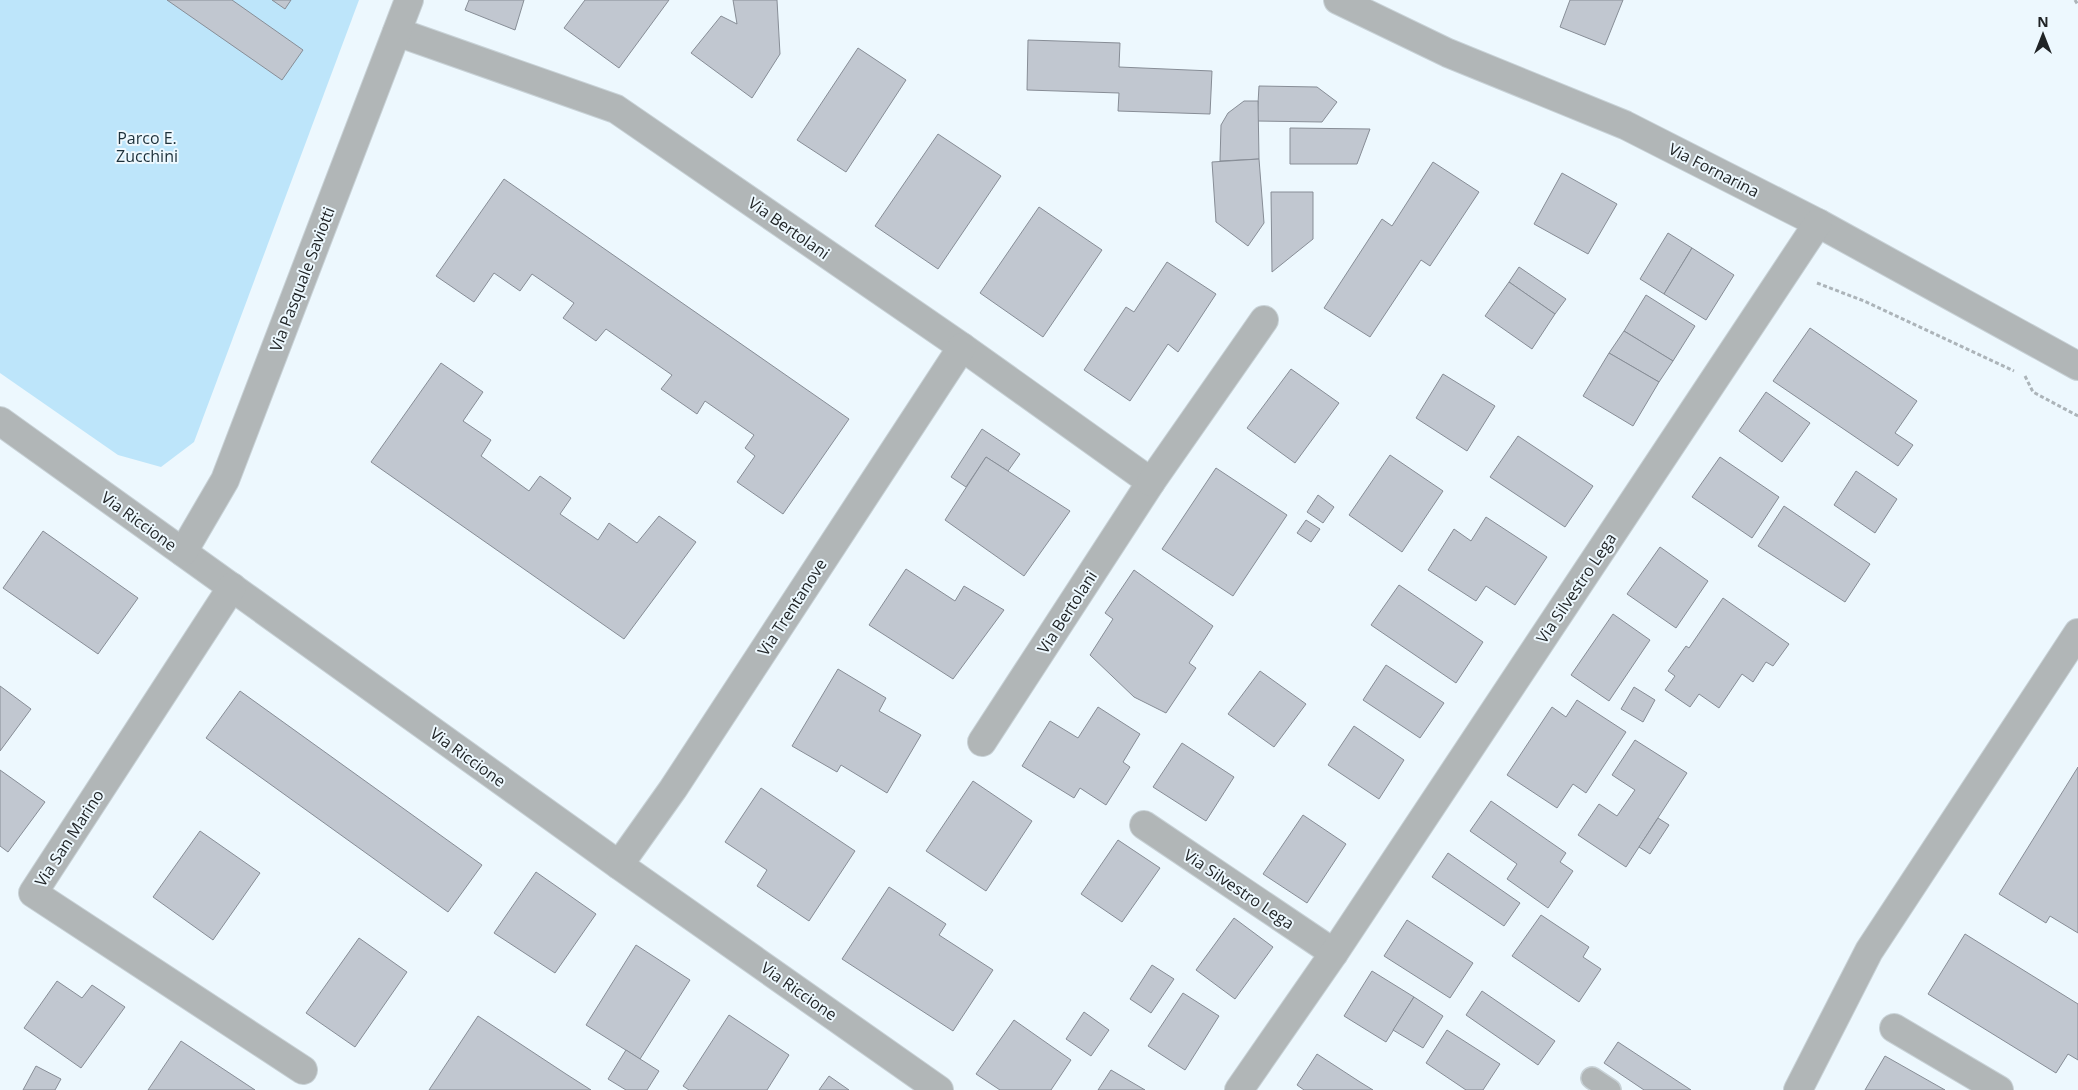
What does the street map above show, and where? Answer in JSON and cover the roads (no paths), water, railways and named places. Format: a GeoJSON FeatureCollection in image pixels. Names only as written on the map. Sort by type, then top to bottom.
{"type":"FeatureCollection","features":[{"type":"Feature","properties":{"kind":"street","name":"Via Pasquale Saviotti"},"geometry":{"type":"LineString","coordinates":[[183,552],[225,480],[409,0]]}},
{"type":"Feature","properties":{"kind":"street","name":"Via Fornarina"},"geometry":{"type":"LineString","coordinates":[[1338,0],[1448,53],[1625,125],[1818,223],[2078,366]]}},
{"type":"Feature","properties":{"kind":"street","name":"Via Bertolani"},"geometry":{"type":"LineString","coordinates":[[397,32],[616,109],[962,347],[1151,482]]}},
{"type":"Feature","properties":{"kind":"street","name":"Via Silvestro Lega"},"geometry":{"type":"LineString","coordinates":[[1239,1090],[1334,953],[1818,223]]}},
{"type":"Feature","properties":{"kind":"street","name":"Via Bertolani"},"geometry":{"type":"LineString","coordinates":[[982,742],[1151,482],[1264,320]]}},
{"type":"Feature","properties":{"kind":"street","name":"Via Trentanove"},"geometry":{"type":"LineString","coordinates":[[620,865],[679,781],[962,347]]}},
{"type":"Feature","properties":{"kind":"street","name":"Via Riccione"},"geometry":{"type":"LineString","coordinates":[[0,420],[620,865],[939,1090]]}},
{"type":"Feature","properties":{"kind":"street","name":"Via San Marino"},"geometry":{"type":"LineString","coordinates":[[232,587],[33,893],[303,1070]]}},
{"type":"Feature","properties":{"kind":"street"},"geometry":{"type":"LineString","coordinates":[[1798,1090],[1869,951],[2078,632]]}},
{"type":"Feature","properties":{"kind":"street","name":"Via Silvestro Lega"},"geometry":{"type":"LineString","coordinates":[[1144,825],[1334,953]]}},
{"type":"Feature","properties":{"kind":"street"},"geometry":{"type":"LineString","coordinates":[[1894,1028],[1998,1090]]}},
{"type":"Feature","properties":{"kind":"lane"},"geometry":{"type":"LineString","coordinates":[[1592,1078],[1610,1090]]}},
{"type":"Feature","properties":{"kind":"park label","name":"Parco E. Zucchini"},"geometry":{"type":"Point","coordinates":[147,147]}}]}
